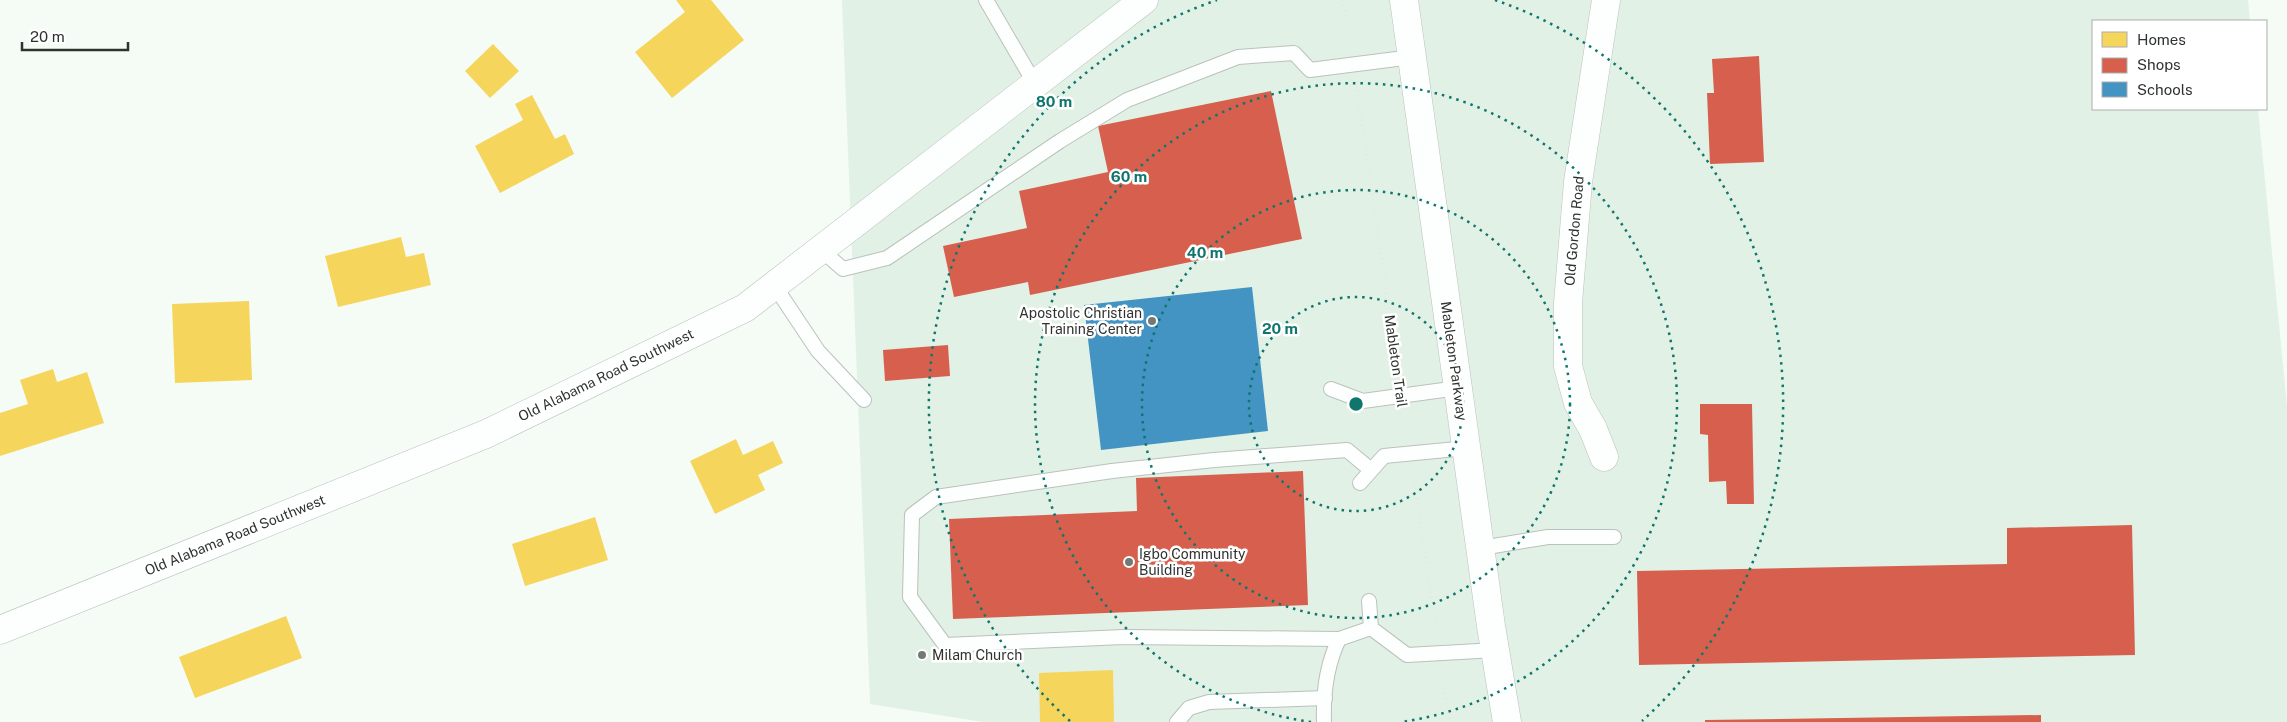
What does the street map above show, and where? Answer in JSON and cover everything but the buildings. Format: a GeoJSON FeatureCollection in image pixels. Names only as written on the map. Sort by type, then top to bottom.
{"type":"FeatureCollection","features":[{"type":"Feature","properties":{"kind":"street","name":"Old Alabama Road Southwest"},"geometry":{"type":"LineString","coordinates":[[0,630],[486,434],[745,308],[1144,0]]}},
{"type":"Feature","properties":{"kind":"street","name":"Mableton Parkway"},"geometry":{"type":"LineString","coordinates":[[1404,0],[1481,548],[1508,722]]}},
{"type":"Feature","properties":{"kind":"street","name":"Old Gordon Road"},"geometry":{"type":"LineString","coordinates":[[1604,457],[1593,429],[1578,403],[1568,366],[1568,303],[1578,182],[1606,0]]}},
{"type":"Feature","properties":{"kind":"lane"},"geometry":{"type":"LineString","coordinates":[[986,0],[1035,84]]}},
{"type":"Feature","properties":{"kind":"lane"},"geometry":{"type":"LineString","coordinates":[[820,249],[843,269],[887,258],[1060,141],[1127,100],[1238,57],[1294,53],[1310,70],[1412,57]]}},
{"type":"Feature","properties":{"kind":"lane"},"geometry":{"type":"LineString","coordinates":[[774,285],[818,351],[864,400]]}},
{"type":"Feature","properties":{"kind":"lane"},"geometry":{"type":"LineString","coordinates":[[1331,389],[1363,400],[1458,388]]}},
{"type":"Feature","properties":{"kind":"lane"},"geometry":{"type":"LineString","coordinates":[[1360,483],[1384,456],[1467,448]]}},
{"type":"Feature","properties":{"kind":"lane"},"geometry":{"type":"LineString","coordinates":[[1370,628],[1339,639],[1123,637],[946,645],[910,597],[912,515],[936,497],[1112,471],[1214,460],[1346,450],[1372,470]]}},
{"type":"Feature","properties":{"kind":"lane"},"geometry":{"type":"LineString","coordinates":[[1481,548],[1548,537],[1614,537]]}},
{"type":"Feature","properties":{"kind":"lane"},"geometry":{"type":"LineString","coordinates":[[1369,601],[1370,628]]}},
{"type":"Feature","properties":{"kind":"lane"},"geometry":{"type":"LineString","coordinates":[[1370,628],[1407,655],[1496,650]]}},
{"type":"Feature","properties":{"kind":"lane"},"geometry":{"type":"LineString","coordinates":[[1324,722],[1331,654],[1339,639]]}},
{"type":"Feature","properties":{"kind":"lane"},"geometry":{"type":"LineString","coordinates":[[1177,722],[1189,708],[1209,702],[1326,698]]}},
{"type":"Feature","properties":{"kind":"path","name":"Mableton Trail"},"geometry":{"type":"LineString","coordinates":[[1343,0],[1402,396]]}},
{"type":"Feature","properties":{"kind":"path"},"geometry":{"type":"LineString","coordinates":[[1410,454],[1449,722]]}},
{"type":"Feature","properties":{"kind":"shaded area"},"geometry":{"type":"Polygon","coordinates":[[[842,0],[2248,0],[2250,20],[2092,20],[2092,110],[2258,110],[2287,406],[2287,722],[983,722],[870,704],[842,0]]]}},
{"type":"Feature","properties":{"kind":"place","name":"Apostolic Christian Training Center"},"geometry":{"type":"Point","coordinates":[1152,321]}},
{"type":"Feature","properties":{"kind":"place","name":"Igbo Community Building"},"geometry":{"type":"Point","coordinates":[1129,562]}},
{"type":"Feature","properties":{"kind":"place","name":"Milam Church"},"geometry":{"type":"Point","coordinates":[922,655]}}]}
